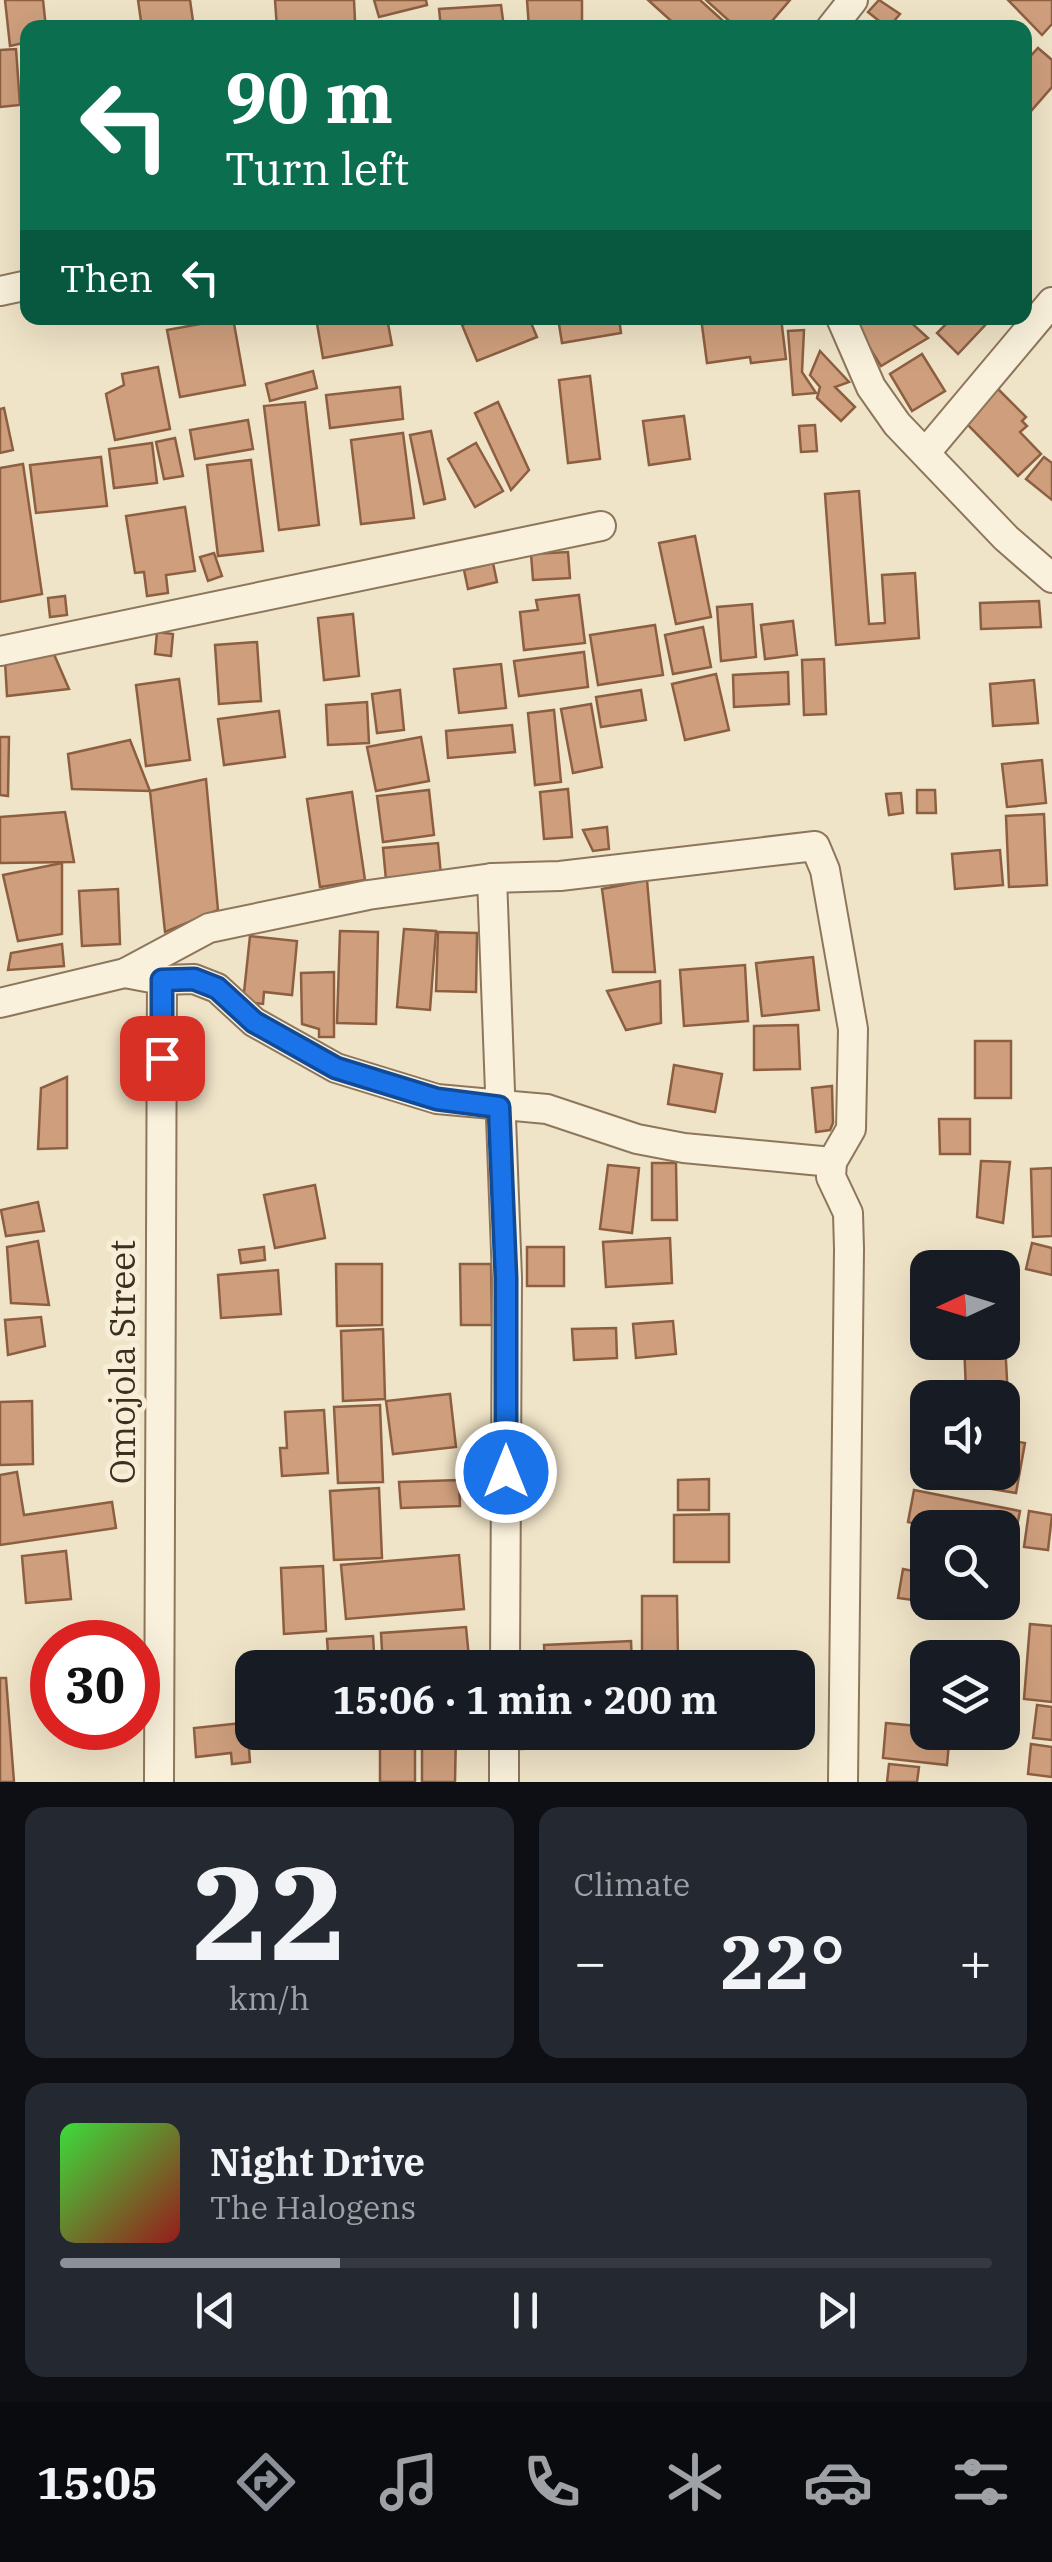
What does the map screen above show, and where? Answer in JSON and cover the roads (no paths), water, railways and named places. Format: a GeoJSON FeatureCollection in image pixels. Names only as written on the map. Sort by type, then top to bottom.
{"type":"FeatureCollection","features":[{"type":"Feature","properties":{"kind":"street"},"geometry":{"type":"LineString","coordinates":[[837,20],[853,0]]}},
{"type":"Feature","properties":{"kind":"street"},"geometry":{"type":"LineString","coordinates":[[927,451],[1052,302]]}},
{"type":"Feature","properties":{"kind":"street"},"geometry":{"type":"LineString","coordinates":[[844,325],[871,387],[897,424],[927,451],[1006,538],[1052,578]]}},
{"type":"Feature","properties":{"kind":"street"},"geometry":{"type":"LineString","coordinates":[[0,650],[601,526]]}},
{"type":"Feature","properties":{"kind":"street"},"geometry":{"type":"LineString","coordinates":[[0,1003],[125,974],[209,928],[368,895],[492,878],[560,876],[815,846],[826,870],[853,1029],[850,1129],[832,1162],[830,1177],[848,1213],[849,1249],[843,1782]]}},
{"type":"Feature","properties":{"kind":"street"},"geometry":{"type":"LineString","coordinates":[[492,878],[506,1278],[505,1650]]}},
{"type":"Feature","properties":{"kind":"street"},"geometry":{"type":"LineString","coordinates":[[125,974],[162,980],[194,979],[217,988],[254,1022],[336,1068],[437,1099],[547,1109],[637,1140],[684,1148],[832,1162]]}},
{"type":"Feature","properties":{"kind":"street","name":"Omojola Street"},"geometry":{"type":"LineString","coordinates":[[159,1782],[162,980]]}},
{"type":"Feature","properties":{"kind":"street"},"geometry":{"type":"LineString","coordinates":[[504,1750],[504,1782]]}}]}
